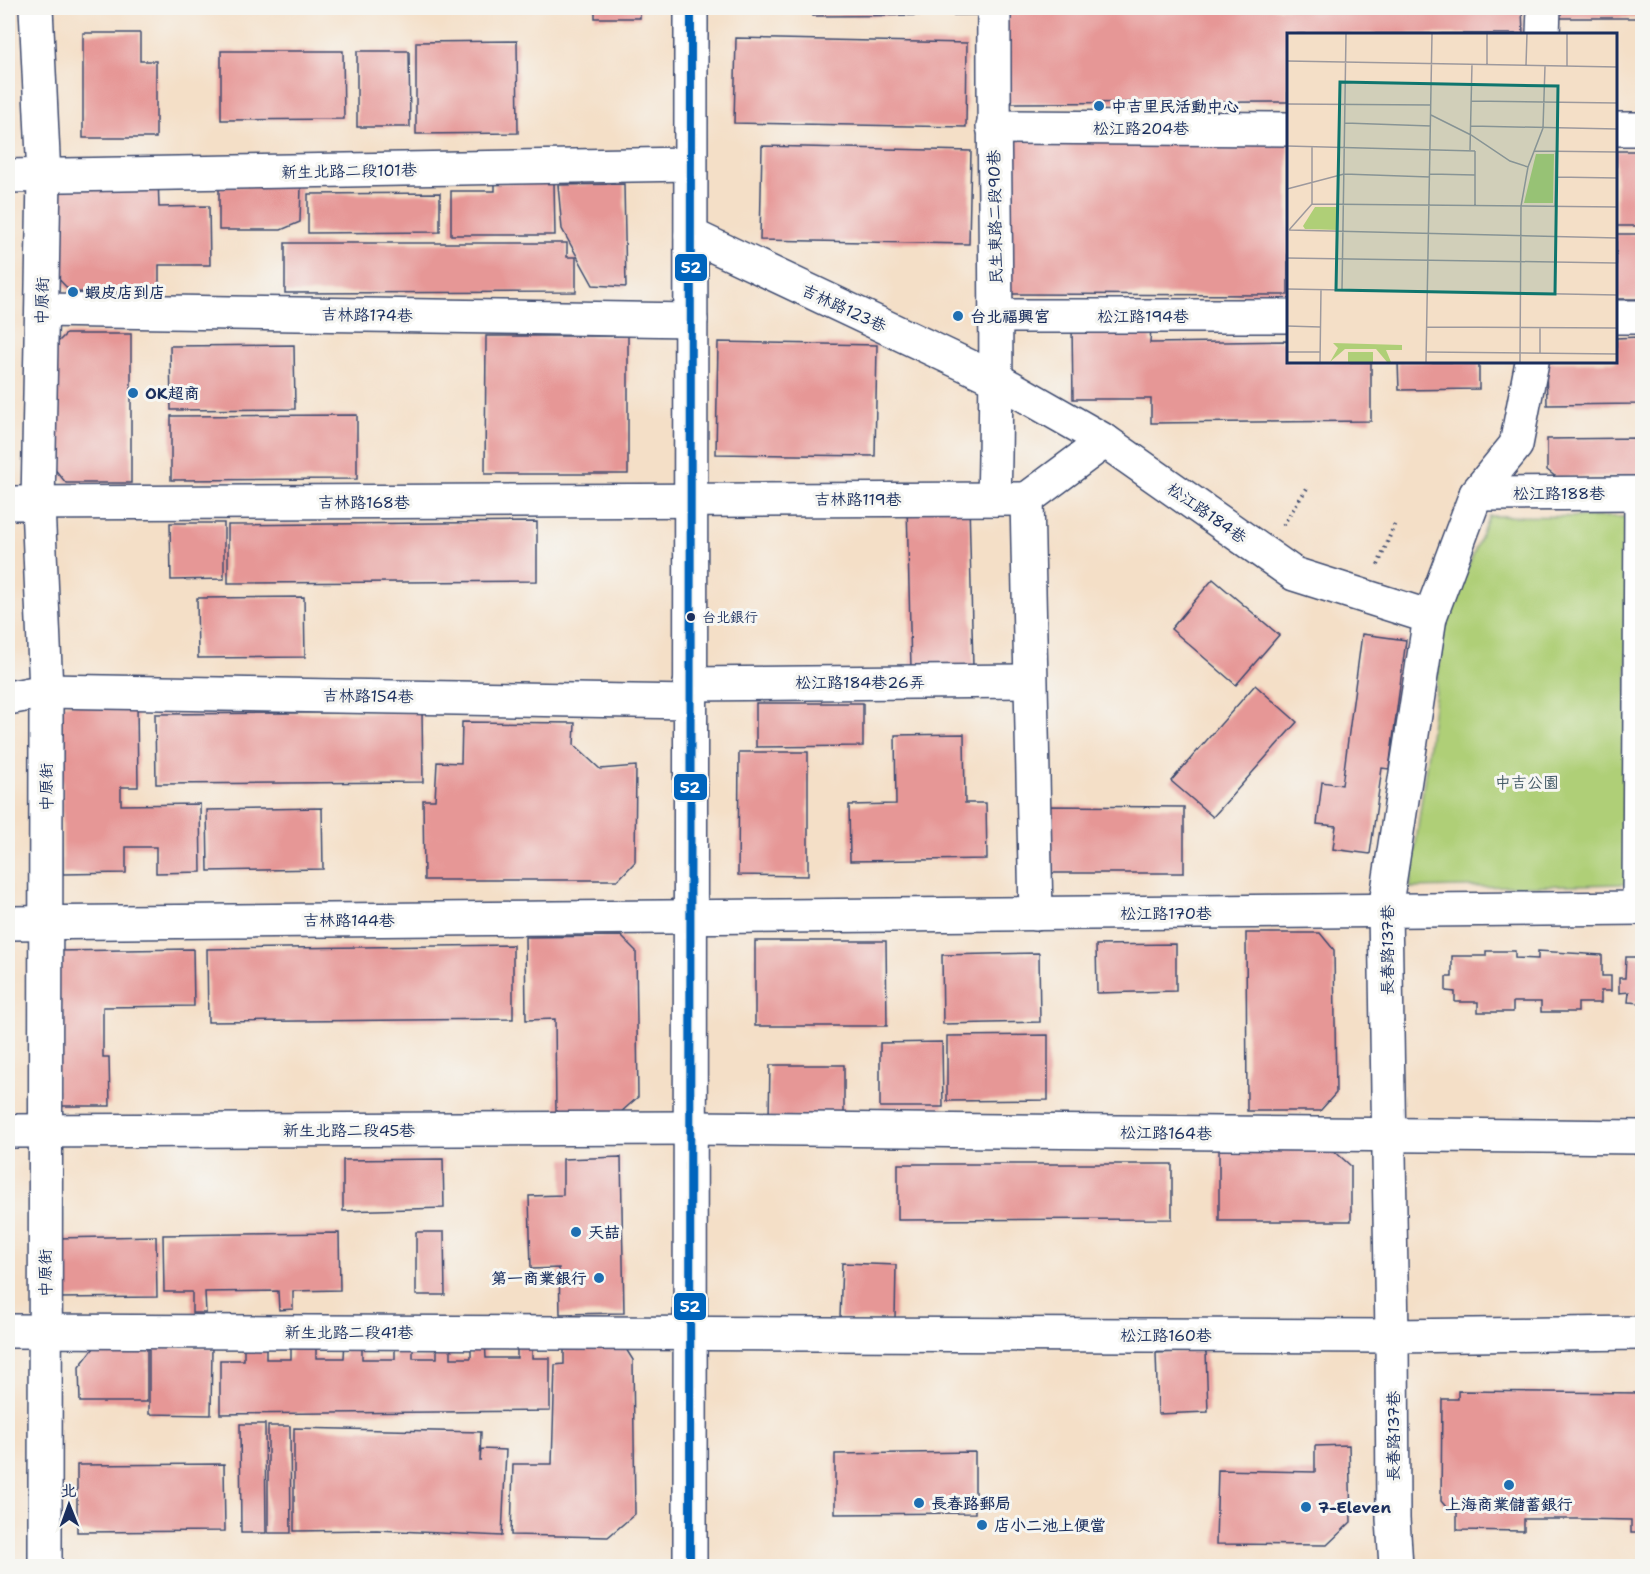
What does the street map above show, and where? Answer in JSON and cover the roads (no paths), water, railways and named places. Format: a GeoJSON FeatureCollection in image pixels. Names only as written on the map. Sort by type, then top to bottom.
{"type":"FeatureCollection","features":[{"type":"Feature","properties":{"kind":"street","name":"中原街"},"geometry":{"type":"LineString","coordinates":[[36,8],[44,177],[43,310],[23,504],[46,691],[45,1566]]}},
{"type":"Feature","properties":{"kind":"street"},"geometry":{"type":"LineString","coordinates":[[690,1566],[691,8]]}},
{"type":"Feature","properties":{"kind":"street","name":"民生東路二段90巷"},"geometry":{"type":"LineString","coordinates":[[994,8],[993,127],[998,380],[994,499]]}},
{"type":"Feature","properties":{"kind":"street"},"geometry":{"type":"LineString","coordinates":[[1543,33],[1544,8]]}},
{"type":"Feature","properties":{"kind":"street","name":"松江路204巷"},"geometry":{"type":"LineString","coordinates":[[993,127],[1287,129]]}},
{"type":"Feature","properties":{"kind":"street"},"geometry":{"type":"LineString","coordinates":[[1617,129],[1642,129]]}},
{"type":"Feature","properties":{"kind":"street","name":"新生北路二段101巷"},"geometry":{"type":"LineString","coordinates":[[8,176],[690,164]]}},
{"type":"Feature","properties":{"kind":"street","name":"吉林路123巷"},"geometry":{"type":"LineString","coordinates":[[691,235],[998,380]]}},
{"type":"Feature","properties":{"kind":"street","name":"吉林路174巷"},"geometry":{"type":"LineString","coordinates":[[43,310],[691,320]]}},
{"type":"Feature","properties":{"kind":"street","name":"松江路194巷"},"geometry":{"type":"LineString","coordinates":[[997,316],[1287,316]]}},
{"type":"Feature","properties":{"kind":"street"},"geometry":{"type":"LineString","coordinates":[[1617,317],[1642,317]]}},
{"type":"Feature","properties":{"kind":"street","name":"長春路137巷"},"geometry":{"type":"LineString","coordinates":[[1396,1566],[1393,1519],[1385,910],[1430,616],[1476,494],[1516,445],[1532,363]]}},
{"type":"Feature","properties":{"kind":"street","name":"松江路184巷"},"geometry":{"type":"LineString","coordinates":[[998,380],[1105,441],[1293,574],[1430,616]]}},
{"type":"Feature","properties":{"kind":"street"},"geometry":{"type":"LineString","coordinates":[[1036,914],[1027,499],[1105,441]]}},
{"type":"Feature","properties":{"kind":"street"},"geometry":{"type":"LineString","coordinates":[[1641,908],[1642,493]]}},
{"type":"Feature","properties":{"kind":"street","name":"松江路188巷"},"geometry":{"type":"LineString","coordinates":[[1476,494],[1642,493]]}},
{"type":"Feature","properties":{"kind":"street","name":"吉林路119巷"},"geometry":{"type":"LineString","coordinates":[[690,500],[1027,499]]}},
{"type":"Feature","properties":{"kind":"street","name":"吉林路168巷"},"geometry":{"type":"LineString","coordinates":[[23,504],[690,500]]}},
{"type":"Feature","properties":{"kind":"street","name":"松江路184巷26弄"},"geometry":{"type":"LineString","coordinates":[[690,693],[1030,681]]}},
{"type":"Feature","properties":{"kind":"street","name":"吉林路154巷"},"geometry":{"type":"LineString","coordinates":[[8,698],[46,691],[690,693]]}},
{"type":"Feature","properties":{"kind":"street","name":"松江路170巷"},"geometry":{"type":"LineString","coordinates":[[690,918],[1641,908]]}},
{"type":"Feature","properties":{"kind":"street","name":"吉林路144巷"},"geometry":{"type":"LineString","coordinates":[[8,923],[690,918]]}},
{"type":"Feature","properties":{"kind":"street","name":"松江路164巷"},"geometry":{"type":"LineString","coordinates":[[690,1128],[1642,1137]]}},
{"type":"Feature","properties":{"kind":"street","name":"新生北路二段45巷"},"geometry":{"type":"LineString","coordinates":[[8,1131],[690,1128]]}},
{"type":"Feature","properties":{"kind":"street","name":"新生北路二段41巷"},"geometry":{"type":"LineString","coordinates":[[8,1331],[690,1332]]}},
{"type":"Feature","properties":{"kind":"street","name":"松江路160巷"},"geometry":{"type":"LineString","coordinates":[[690,1332],[1392,1336],[1642,1334]]}},
{"type":"Feature","properties":{"kind":"place","name":"中吉里民活動中心"},"geometry":{"type":"Point","coordinates":[1099,106]}},
{"type":"Feature","properties":{"kind":"place","name":"蝦皮店到店"},"geometry":{"type":"Point","coordinates":[73,292]}},
{"type":"Feature","properties":{"kind":"place","name":"台北福興宮"},"geometry":{"type":"Point","coordinates":[958,316]}},
{"type":"Feature","properties":{"kind":"place","name":"OK超商"},"geometry":{"type":"Point","coordinates":[133,393]}},
{"type":"Feature","properties":{"kind":"place","name":"台北銀行"},"geometry":{"type":"Point","coordinates":[691,617]}},
{"type":"Feature","properties":{"kind":"place","name":"天喆"},"geometry":{"type":"Point","coordinates":[576,1232]}},
{"type":"Feature","properties":{"kind":"place","name":"第一商業銀行"},"geometry":{"type":"Point","coordinates":[599,1278]}},
{"type":"Feature","properties":{"kind":"place","name":"上海商業儲蓄銀行"},"geometry":{"type":"Point","coordinates":[1509,1485]}},
{"type":"Feature","properties":{"kind":"place","name":"長春路郵局"},"geometry":{"type":"Point","coordinates":[919,1503]}},
{"type":"Feature","properties":{"kind":"place","name":"7-Eleven"},"geometry":{"type":"Point","coordinates":[1306,1507]}},
{"type":"Feature","properties":{"kind":"place","name":"店小二池上便當"},"geometry":{"type":"Point","coordinates":[982,1525]}},
{"type":"Feature","properties":{"kind":"park label","name":"中吉公園"},"geometry":{"type":"Point","coordinates":[1527,782]}}]}
